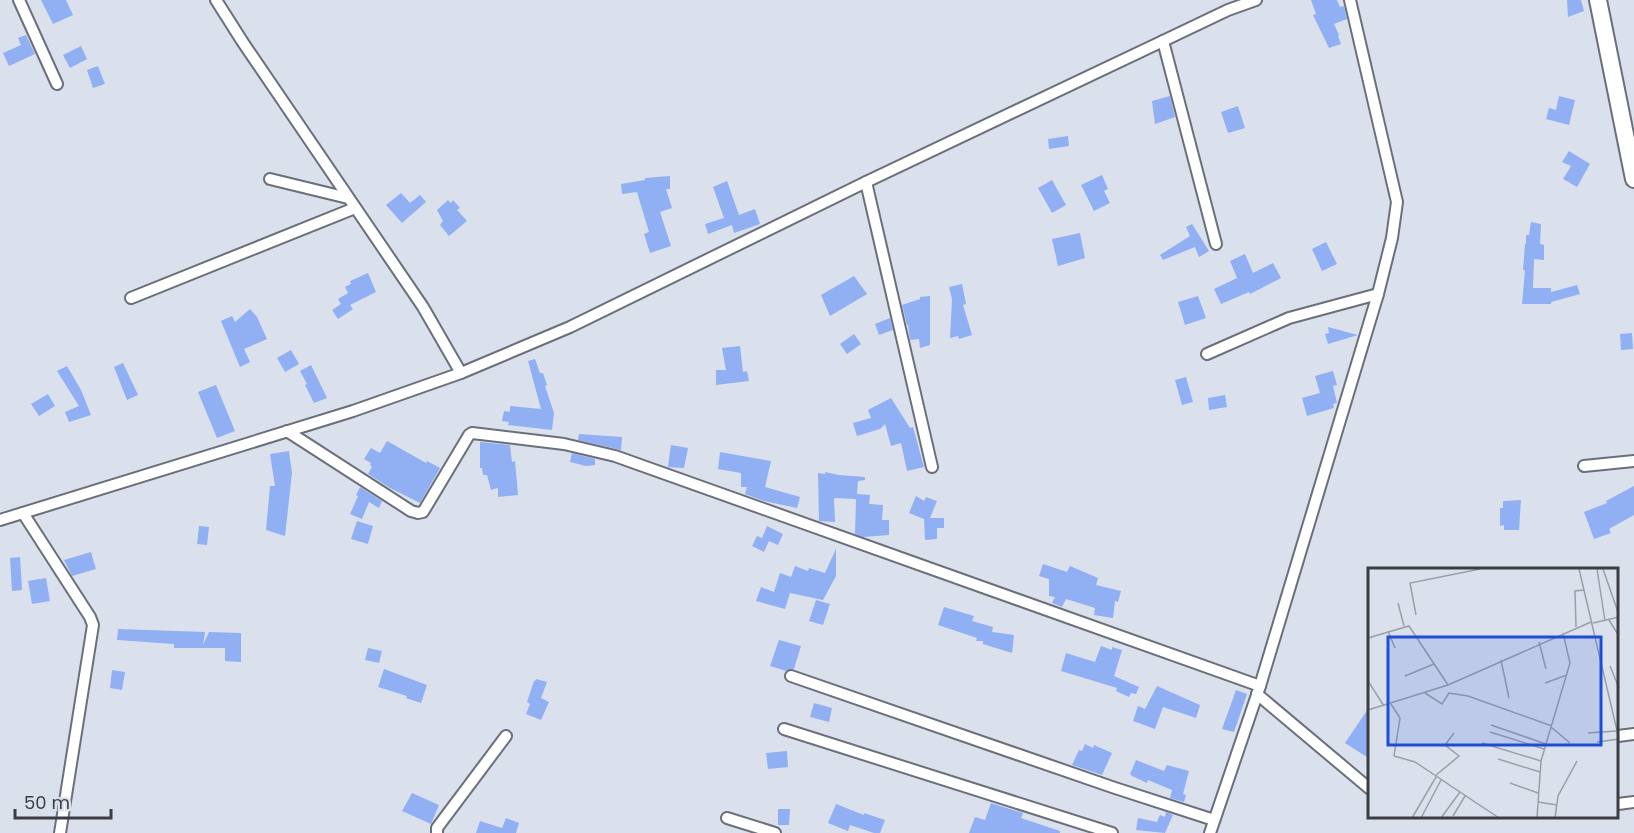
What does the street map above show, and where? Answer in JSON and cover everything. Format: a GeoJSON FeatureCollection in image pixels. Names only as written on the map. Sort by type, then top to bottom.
{"type":"FeatureCollection","features":[{"type":"Feature","properties":{"kind":"main road"},"geometry":{"type":"LineString","coordinates":[[1598,0],[1634,179]]}},
{"type":"Feature","properties":{"kind":"street"},"geometry":{"type":"LineString","coordinates":[[20,0],[57,84]]}},
{"type":"Feature","properties":{"kind":"street"},"geometry":{"type":"LineString","coordinates":[[216,0],[423,307],[460,373]]}},
{"type":"Feature","properties":{"kind":"street"},"geometry":{"type":"LineString","coordinates":[[0,520],[353,411],[460,373],[570,327],[866,182],[1228,10],[1256,0]]}},
{"type":"Feature","properties":{"kind":"street"},"geometry":{"type":"LineString","coordinates":[[1210,833],[1258,690],[1378,294],[1392,238],[1397,202],[1350,0]]}},
{"type":"Feature","properties":{"kind":"street"},"geometry":{"type":"LineString","coordinates":[[1163,41],[1216,244]]}},
{"type":"Feature","properties":{"kind":"street"},"geometry":{"type":"LineString","coordinates":[[270,179],[348,198]]}},
{"type":"Feature","properties":{"kind":"street"},"geometry":{"type":"LineString","coordinates":[[866,182],[932,467]]}},
{"type":"Feature","properties":{"kind":"street"},"geometry":{"type":"LineString","coordinates":[[131,298],[355,208]]}},
{"type":"Feature","properties":{"kind":"street"},"geometry":{"type":"LineString","coordinates":[[1207,354],[1289,318],[1378,294]]}},
{"type":"Feature","properties":{"kind":"street"},"geometry":{"type":"LineString","coordinates":[[287,431],[411,511],[418,513],[423,512],[472,433],[564,444],[615,456],[1258,690],[1368,787]]}},
{"type":"Feature","properties":{"kind":"street"},"geometry":{"type":"LineString","coordinates":[[1584,466],[1634,461]]}},
{"type":"Feature","properties":{"kind":"street"},"geometry":{"type":"LineString","coordinates":[[23,513],[90,617],[93,626],[60,833]]}},
{"type":"Feature","properties":{"kind":"street"},"geometry":{"type":"LineString","coordinates":[[791,676],[1214,820]]}},
{"type":"Feature","properties":{"kind":"street"},"geometry":{"type":"LineString","coordinates":[[784,729],[1112,833]]}},
{"type":"Feature","properties":{"kind":"street"},"geometry":{"type":"LineString","coordinates":[[1619,736],[1634,735]]}},
{"type":"Feature","properties":{"kind":"street"},"geometry":{"type":"LineString","coordinates":[[437,833],[437,828],[506,736]]}},
{"type":"Feature","properties":{"kind":"street"},"geometry":{"type":"LineString","coordinates":[[1619,804],[1634,802]]}},
{"type":"Feature","properties":{"kind":"street"},"geometry":{"type":"LineString","coordinates":[[727,818],[775,833]]}},
{"type":"Feature","properties":{"kind":"building"},"geometry":{"type":"Polygon","coordinates":[[[41,0],[66,0],[73,15],[53,24],[41,0]]]}},
{"type":"Feature","properties":{"kind":"building"},"geometry":{"type":"Polygon","coordinates":[[[1311,0],[1337,0],[1340,7],[1344,6],[1347,19],[1334,24],[1341,44],[1329,48],[1313,15],[1316,14],[1311,0]]]}},
{"type":"Feature","properties":{"kind":"building"},"geometry":{"type":"Polygon","coordinates":[[[1567,0],[1581,0],[1584,11],[1568,17],[1567,0]]]}},
{"type":"Feature","properties":{"kind":"building"},"geometry":{"type":"Polygon","coordinates":[[[26,35],[35,54],[9,66],[3,53],[21,45],[18,38],[26,35]]]}},
{"type":"Feature","properties":{"kind":"building"},"geometry":{"type":"Polygon","coordinates":[[[81,46],[87,59],[70,68],[63,55],[81,46]]]}},
{"type":"Feature","properties":{"kind":"building"},"geometry":{"type":"Polygon","coordinates":[[[98,66],[105,84],[93,88],[87,70],[98,66]]]}},
{"type":"Feature","properties":{"kind":"building"},"geometry":{"type":"Polygon","coordinates":[[[1170,96],[1175,117],[1155,124],[1152,101],[1170,96]]]}},
{"type":"Feature","properties":{"kind":"building"},"geometry":{"type":"Polygon","coordinates":[[[1559,96],[1575,100],[1569,125],[1546,119],[1549,108],[1556,110],[1559,96]]]}},
{"type":"Feature","properties":{"kind":"building"},"geometry":{"type":"Polygon","coordinates":[[[1238,106],[1245,128],[1228,133],[1221,112],[1238,106]]]}},
{"type":"Feature","properties":{"kind":"building"},"geometry":{"type":"Polygon","coordinates":[[[1068,136],[1069,146],[1049,149],[1048,139],[1068,136]]]}},
{"type":"Feature","properties":{"kind":"building"},"geometry":{"type":"Polygon","coordinates":[[[1569,151],[1590,164],[1577,187],[1563,179],[1571,166],[1562,162],[1569,151]]]}},
{"type":"Feature","properties":{"kind":"building"},"geometry":{"type":"Polygon","coordinates":[[[1102,175],[1108,189],[1104,191],[1110,203],[1094,211],[1081,185],[1102,175]]]}},
{"type":"Feature","properties":{"kind":"building"},"geometry":{"type":"Polygon","coordinates":[[[670,176],[670,189],[666,189],[672,208],[660,212],[671,246],[650,253],[644,234],[649,232],[637,192],[622,194],[621,184],[645,180],[645,178],[670,176]]]}},
{"type":"Feature","properties":{"kind":"building"},"geometry":{"type":"Polygon","coordinates":[[[1052,180],[1066,205],[1052,213],[1038,188],[1052,180]]]}},
{"type":"Feature","properties":{"kind":"building"},"geometry":{"type":"Polygon","coordinates":[[[727,181],[739,215],[755,209],[760,224],[734,233],[732,225],[708,234],[705,224],[724,218],[713,187],[727,181]]]}},
{"type":"Feature","properties":{"kind":"building"},"geometry":{"type":"Polygon","coordinates":[[[401,193],[410,203],[420,195],[426,202],[402,223],[386,205],[401,193]]]}},
{"type":"Feature","properties":{"kind":"building"},"geometry":{"type":"Polygon","coordinates":[[[448,200],[451,203],[453,200],[460,208],[457,210],[467,221],[449,236],[440,225],[443,221],[437,210],[448,200]]]}},
{"type":"Feature","properties":{"kind":"building"},"geometry":{"type":"Polygon","coordinates":[[[1531,222],[1541,224],[1540,244],[1544,245],[1544,260],[1534,259],[1533,288],[1551,288],[1551,292],[1577,285],[1580,294],[1551,302],[1551,304],[1522,304],[1525,244],[1531,222]]]}},
{"type":"Feature","properties":{"kind":"building"},"geometry":{"type":"Polygon","coordinates":[[[1192,224],[1209,251],[1199,257],[1195,247],[1163,260],[1160,255],[1190,236],[1186,227],[1192,224]]]}},
{"type":"Feature","properties":{"kind":"building"},"geometry":{"type":"Polygon","coordinates":[[[1080,233],[1085,258],[1058,266],[1052,239],[1080,233]]]}},
{"type":"Feature","properties":{"kind":"building"},"geometry":{"type":"Polygon","coordinates":[[[1326,242],[1337,264],[1322,271],[1312,249],[1326,242]]]}},
{"type":"Feature","properties":{"kind":"building"},"geometry":{"type":"Polygon","coordinates":[[[1245,254],[1253,273],[1273,263],[1281,278],[1250,294],[1249,292],[1221,304],[1214,289],[1237,278],[1230,261],[1245,254]]]}},
{"type":"Feature","properties":{"kind":"building"},"geometry":{"type":"Polygon","coordinates":[[[368,273],[376,292],[350,305],[353,309],[338,319],[332,310],[341,304],[338,299],[348,293],[345,287],[351,284],[350,281],[368,273]]]}},
{"type":"Feature","properties":{"kind":"building"},"geometry":{"type":"Polygon","coordinates":[[[854,276],[867,294],[830,316],[821,295],[854,276]]]}},
{"type":"Feature","properties":{"kind":"building"},"geometry":{"type":"Polygon","coordinates":[[[962,284],[966,304],[963,305],[972,335],[959,339],[958,336],[950,338],[952,299],[949,287],[962,284]]]}},
{"type":"Feature","properties":{"kind":"building"},"geometry":{"type":"Polygon","coordinates":[[[930,296],[930,345],[920,348],[919,339],[910,340],[902,305],[920,299],[920,297],[930,296]]]}},
{"type":"Feature","properties":{"kind":"building"},"geometry":{"type":"Polygon","coordinates":[[[1198,296],[1206,318],[1185,325],[1178,302],[1198,296]]]}},
{"type":"Feature","properties":{"kind":"building"},"geometry":{"type":"Polygon","coordinates":[[[250,309],[257,317],[267,339],[244,349],[250,362],[240,367],[221,321],[232,316],[235,322],[250,309]]]}},
{"type":"Feature","properties":{"kind":"building"},"geometry":{"type":"Polygon","coordinates":[[[890,318],[893,330],[879,335],[875,324],[890,318]]]}},
{"type":"Feature","properties":{"kind":"building"},"geometry":{"type":"Polygon","coordinates":[[[1328,327],[1358,335],[1328,344],[1325,334],[1329,333],[1328,327]]]}},
{"type":"Feature","properties":{"kind":"building"},"geometry":{"type":"Polygon","coordinates":[[[1632,333],[1633,349],[1621,350],[1620,334],[1632,333]]]}},
{"type":"Feature","properties":{"kind":"building"},"geometry":{"type":"Polygon","coordinates":[[[854,334],[861,344],[847,354],[840,344],[854,334]]]}},
{"type":"Feature","properties":{"kind":"building"},"geometry":{"type":"Polygon","coordinates":[[[740,346],[743,372],[747,371],[749,381],[716,385],[716,370],[726,370],[722,348],[740,346]]]}},
{"type":"Feature","properties":{"kind":"building"},"geometry":{"type":"Polygon","coordinates":[[[291,350],[299,364],[285,372],[277,358],[291,350]]]}},
{"type":"Feature","properties":{"kind":"building"},"geometry":{"type":"Polygon","coordinates":[[[535,359],[540,373],[543,373],[554,413],[552,430],[508,425],[509,422],[502,421],[504,411],[510,412],[510,406],[541,409],[528,361],[535,359]]]}},
{"type":"Feature","properties":{"kind":"building"},"geometry":{"type":"Polygon","coordinates":[[[123,363],[138,395],[127,400],[114,367],[123,363]]]}},
{"type":"Feature","properties":{"kind":"building"},"geometry":{"type":"Polygon","coordinates":[[[311,365],[327,398],[314,403],[300,371],[311,365]]]}},
{"type":"Feature","properties":{"kind":"building"},"geometry":{"type":"Polygon","coordinates":[[[67,366],[81,390],[91,415],[69,422],[65,412],[79,406],[57,371],[67,366]]]}},
{"type":"Feature","properties":{"kind":"building"},"geometry":{"type":"Polygon","coordinates":[[[1333,371],[1337,385],[1333,386],[1337,403],[1333,404],[1334,408],[1307,416],[1302,398],[1320,393],[1315,376],[1333,371]]]}},
{"type":"Feature","properties":{"kind":"building"},"geometry":{"type":"Polygon","coordinates":[[[1186,377],[1193,402],[1182,405],[1175,380],[1186,377]]]}},
{"type":"Feature","properties":{"kind":"building"},"geometry":{"type":"Polygon","coordinates":[[[216,385],[235,431],[217,438],[198,392],[216,385]]]}},
{"type":"Feature","properties":{"kind":"building"},"geometry":{"type":"Polygon","coordinates":[[[48,394],[55,406],[39,416],[31,404],[48,394]]]}},
{"type":"Feature","properties":{"kind":"building"},"geometry":{"type":"Polygon","coordinates":[[[1225,395],[1227,407],[1209,410],[1208,398],[1225,395]]]}},
{"type":"Feature","properties":{"kind":"building"},"geometry":{"type":"Polygon","coordinates":[[[891,398],[910,428],[913,427],[924,467],[907,471],[901,443],[891,446],[885,424],[880,429],[857,436],[853,423],[871,418],[868,410],[891,398]]]}},
{"type":"Feature","properties":{"kind":"building"},"geometry":{"type":"Polygon","coordinates":[[[579,434],[622,437],[621,450],[578,440],[579,434]]]}},
{"type":"Feature","properties":{"kind":"building"},"geometry":{"type":"Polygon","coordinates":[[[387,441],[426,463],[427,461],[440,468],[420,503],[368,474],[372,467],[371,463],[364,459],[371,448],[380,453],[387,441]]]}},
{"type":"Feature","properties":{"kind":"building"},"geometry":{"type":"Polygon","coordinates":[[[480,442],[510,445],[512,462],[515,461],[518,495],[498,497],[498,488],[491,490],[487,475],[483,475],[482,468],[480,468],[480,442]]]}},
{"type":"Feature","properties":{"kind":"building"},"geometry":{"type":"Polygon","coordinates":[[[671,445],[688,448],[684,468],[668,467],[671,445]]]}},
{"type":"Feature","properties":{"kind":"building"},"geometry":{"type":"Polygon","coordinates":[[[289,451],[292,473],[285,536],[266,530],[270,486],[275,486],[270,454],[289,451]]]}},
{"type":"Feature","properties":{"kind":"building"},"geometry":{"type":"Polygon","coordinates":[[[720,452],[771,461],[765,487],[800,497],[797,508],[764,501],[745,494],[747,487],[741,487],[741,473],[718,469],[720,452]]]}},
{"type":"Feature","properties":{"kind":"building"},"geometry":{"type":"Polygon","coordinates":[[[572,453],[595,459],[595,465],[586,466],[570,462],[572,453]]]}},
{"type":"Feature","properties":{"kind":"building"},"geometry":{"type":"Polygon","coordinates":[[[825,472],[865,477],[865,480],[858,481],[857,494],[870,495],[869,504],[883,505],[882,520],[889,520],[889,535],[863,537],[855,534],[856,499],[834,498],[835,522],[819,521],[818,473],[825,474],[825,472]]]}},
{"type":"Feature","properties":{"kind":"building"},"geometry":{"type":"Polygon","coordinates":[[[1634,486],[1634,515],[1609,529],[1611,533],[1594,539],[1584,512],[1607,503],[1606,501],[1634,486]]]}},
{"type":"Feature","properties":{"kind":"building"},"geometry":{"type":"Polygon","coordinates":[[[360,487],[382,501],[379,508],[369,502],[362,519],[350,514],[360,487]]]}},
{"type":"Feature","properties":{"kind":"building"},"geometry":{"type":"Polygon","coordinates":[[[916,496],[924,501],[926,497],[937,501],[930,518],[944,518],[944,528],[937,528],[937,539],[925,540],[924,519],[909,513],[916,496]]]}},
{"type":"Feature","properties":{"kind":"building"},"geometry":{"type":"Polygon","coordinates":[[[1521,500],[1519,530],[1504,530],[1504,525],[1500,526],[1500,508],[1503,508],[1503,501],[1521,500]]]}},
{"type":"Feature","properties":{"kind":"building"},"geometry":{"type":"Polygon","coordinates":[[[357,521],[373,526],[368,544],[351,539],[357,521]]]}},
{"type":"Feature","properties":{"kind":"building"},"geometry":{"type":"Polygon","coordinates":[[[199,526],[209,527],[207,545],[197,544],[199,526]]]}},
{"type":"Feature","properties":{"kind":"building"},"geometry":{"type":"Polygon","coordinates":[[[767,526],[783,534],[778,545],[769,541],[764,552],[752,546],[757,536],[762,538],[767,526]]]}},
{"type":"Feature","properties":{"kind":"building"},"geometry":{"type":"Polygon","coordinates":[[[836,549],[836,576],[823,600],[790,593],[785,609],[756,601],[761,587],[774,592],[780,573],[791,577],[795,566],[808,571],[809,568],[825,573],[836,549]]]}},
{"type":"Feature","properties":{"kind":"building"},"geometry":{"type":"Polygon","coordinates":[[[91,552],[96,569],[72,576],[64,560],[91,552]]]}},
{"type":"Feature","properties":{"kind":"building"},"geometry":{"type":"Polygon","coordinates":[[[20,557],[22,590],[12,591],[10,558],[20,557]]]}},
{"type":"Feature","properties":{"kind":"building"},"geometry":{"type":"Polygon","coordinates":[[[1043,564],[1067,572],[1070,566],[1098,578],[1096,585],[1121,591],[1118,602],[1115,601],[1113,618],[1094,615],[1095,608],[1066,599],[1062,607],[1052,603],[1055,597],[1049,596],[1049,579],[1039,576],[1043,564]]]}},
{"type":"Feature","properties":{"kind":"building"},"geometry":{"type":"Polygon","coordinates":[[[46,578],[50,601],[32,604],[28,581],[46,578]]]}},
{"type":"Feature","properties":{"kind":"building"},"geometry":{"type":"Polygon","coordinates":[[[816,600],[830,604],[823,625],[809,621],[816,600]]]}},
{"type":"Feature","properties":{"kind":"building"},"geometry":{"type":"Polygon","coordinates":[[[944,607],[974,616],[972,621],[993,627],[992,632],[1014,635],[1012,653],[983,644],[983,641],[976,641],[977,638],[938,625],[944,607]]]}},
{"type":"Feature","properties":{"kind":"building"},"geometry":{"type":"Polygon","coordinates":[[[118,629],[205,632],[203,645],[209,632],[241,633],[241,662],[225,661],[225,648],[174,648],[174,644],[117,640],[118,629]]]}},
{"type":"Feature","properties":{"kind":"building"},"geometry":{"type":"Polygon","coordinates":[[[779,640],[801,646],[794,669],[786,671],[770,666],[779,640]]]}},
{"type":"Feature","properties":{"kind":"building"},"geometry":{"type":"Polygon","coordinates":[[[1101,646],[1112,650],[1112,647],[1122,650],[1114,676],[1139,687],[1136,694],[1131,693],[1129,697],[1116,691],[1117,688],[1061,671],[1066,653],[1095,662],[1101,646]]]}},
{"type":"Feature","properties":{"kind":"building"},"geometry":{"type":"Polygon","coordinates":[[[368,648],[382,651],[379,663],[365,660],[368,648]]]}},
{"type":"Feature","properties":{"kind":"building"},"geometry":{"type":"Polygon","coordinates":[[[384,669],[427,685],[421,703],[378,687],[384,669]]]}},
{"type":"Feature","properties":{"kind":"building"},"geometry":{"type":"Polygon","coordinates":[[[112,670],[125,672],[122,690],[110,688],[112,670]]]}},
{"type":"Feature","properties":{"kind":"building"},"geometry":{"type":"Polygon","coordinates":[[[536,679],[547,682],[541,698],[549,702],[541,720],[526,714],[530,704],[527,702],[536,679]]]}},
{"type":"Feature","properties":{"kind":"building"},"geometry":{"type":"Polygon","coordinates":[[[1157,686],[1200,705],[1196,718],[1163,707],[1155,729],[1133,721],[1138,706],[1145,709],[1157,686]]]}},
{"type":"Feature","properties":{"kind":"building"},"geometry":{"type":"Polygon","coordinates":[[[1236,690],[1247,694],[1234,732],[1222,729],[1236,690]]]}},
{"type":"Feature","properties":{"kind":"building"},"geometry":{"type":"Polygon","coordinates":[[[814,703],[832,708],[829,722],[810,717],[814,703]]]}},
{"type":"Feature","properties":{"kind":"building"},"geometry":{"type":"Polygon","coordinates":[[[1368,709],[1368,758],[1345,743],[1368,709]]]}},
{"type":"Feature","properties":{"kind":"building"},"geometry":{"type":"Polygon","coordinates":[[[1085,744],[1093,748],[1094,745],[1112,753],[1102,775],[1072,765],[1079,750],[1082,751],[1085,744]]]}},
{"type":"Feature","properties":{"kind":"building"},"geometry":{"type":"Polygon","coordinates":[[[787,751],[788,767],[768,769],[766,753],[787,751]]]}},
{"type":"Feature","properties":{"kind":"building"},"geometry":{"type":"Polygon","coordinates":[[[1136,760],[1164,771],[1167,765],[1189,771],[1183,794],[1186,795],[1184,802],[1170,798],[1172,790],[1132,776],[1130,774],[1136,760]]]}},
{"type":"Feature","properties":{"kind":"building"},"geometry":{"type":"Polygon","coordinates":[[[412,793],[439,805],[431,824],[402,811],[412,793]]]}},
{"type":"Feature","properties":{"kind":"building"},"geometry":{"type":"Polygon","coordinates":[[[991,803],[1023,813],[1021,818],[1060,831],[1060,833],[969,833],[975,817],[985,820],[991,803]]]}},
{"type":"Feature","properties":{"kind":"building"},"geometry":{"type":"Polygon","coordinates":[[[836,804],[885,820],[880,833],[850,825],[848,831],[828,823],[836,804]]]}},
{"type":"Feature","properties":{"kind":"building"},"geometry":{"type":"Polygon","coordinates":[[[778,809],[790,809],[789,825],[778,825],[778,809]]]}},
{"type":"Feature","properties":{"kind":"building"},"geometry":{"type":"Polygon","coordinates":[[[1166,812],[1173,815],[1165,833],[1136,830],[1138,818],[1157,822],[1160,815],[1165,817],[1166,812]]]}},
{"type":"Feature","properties":{"kind":"building"},"geometry":{"type":"Polygon","coordinates":[[[506,818],[519,823],[516,833],[476,833],[480,821],[502,828],[506,818]]]}}]}
